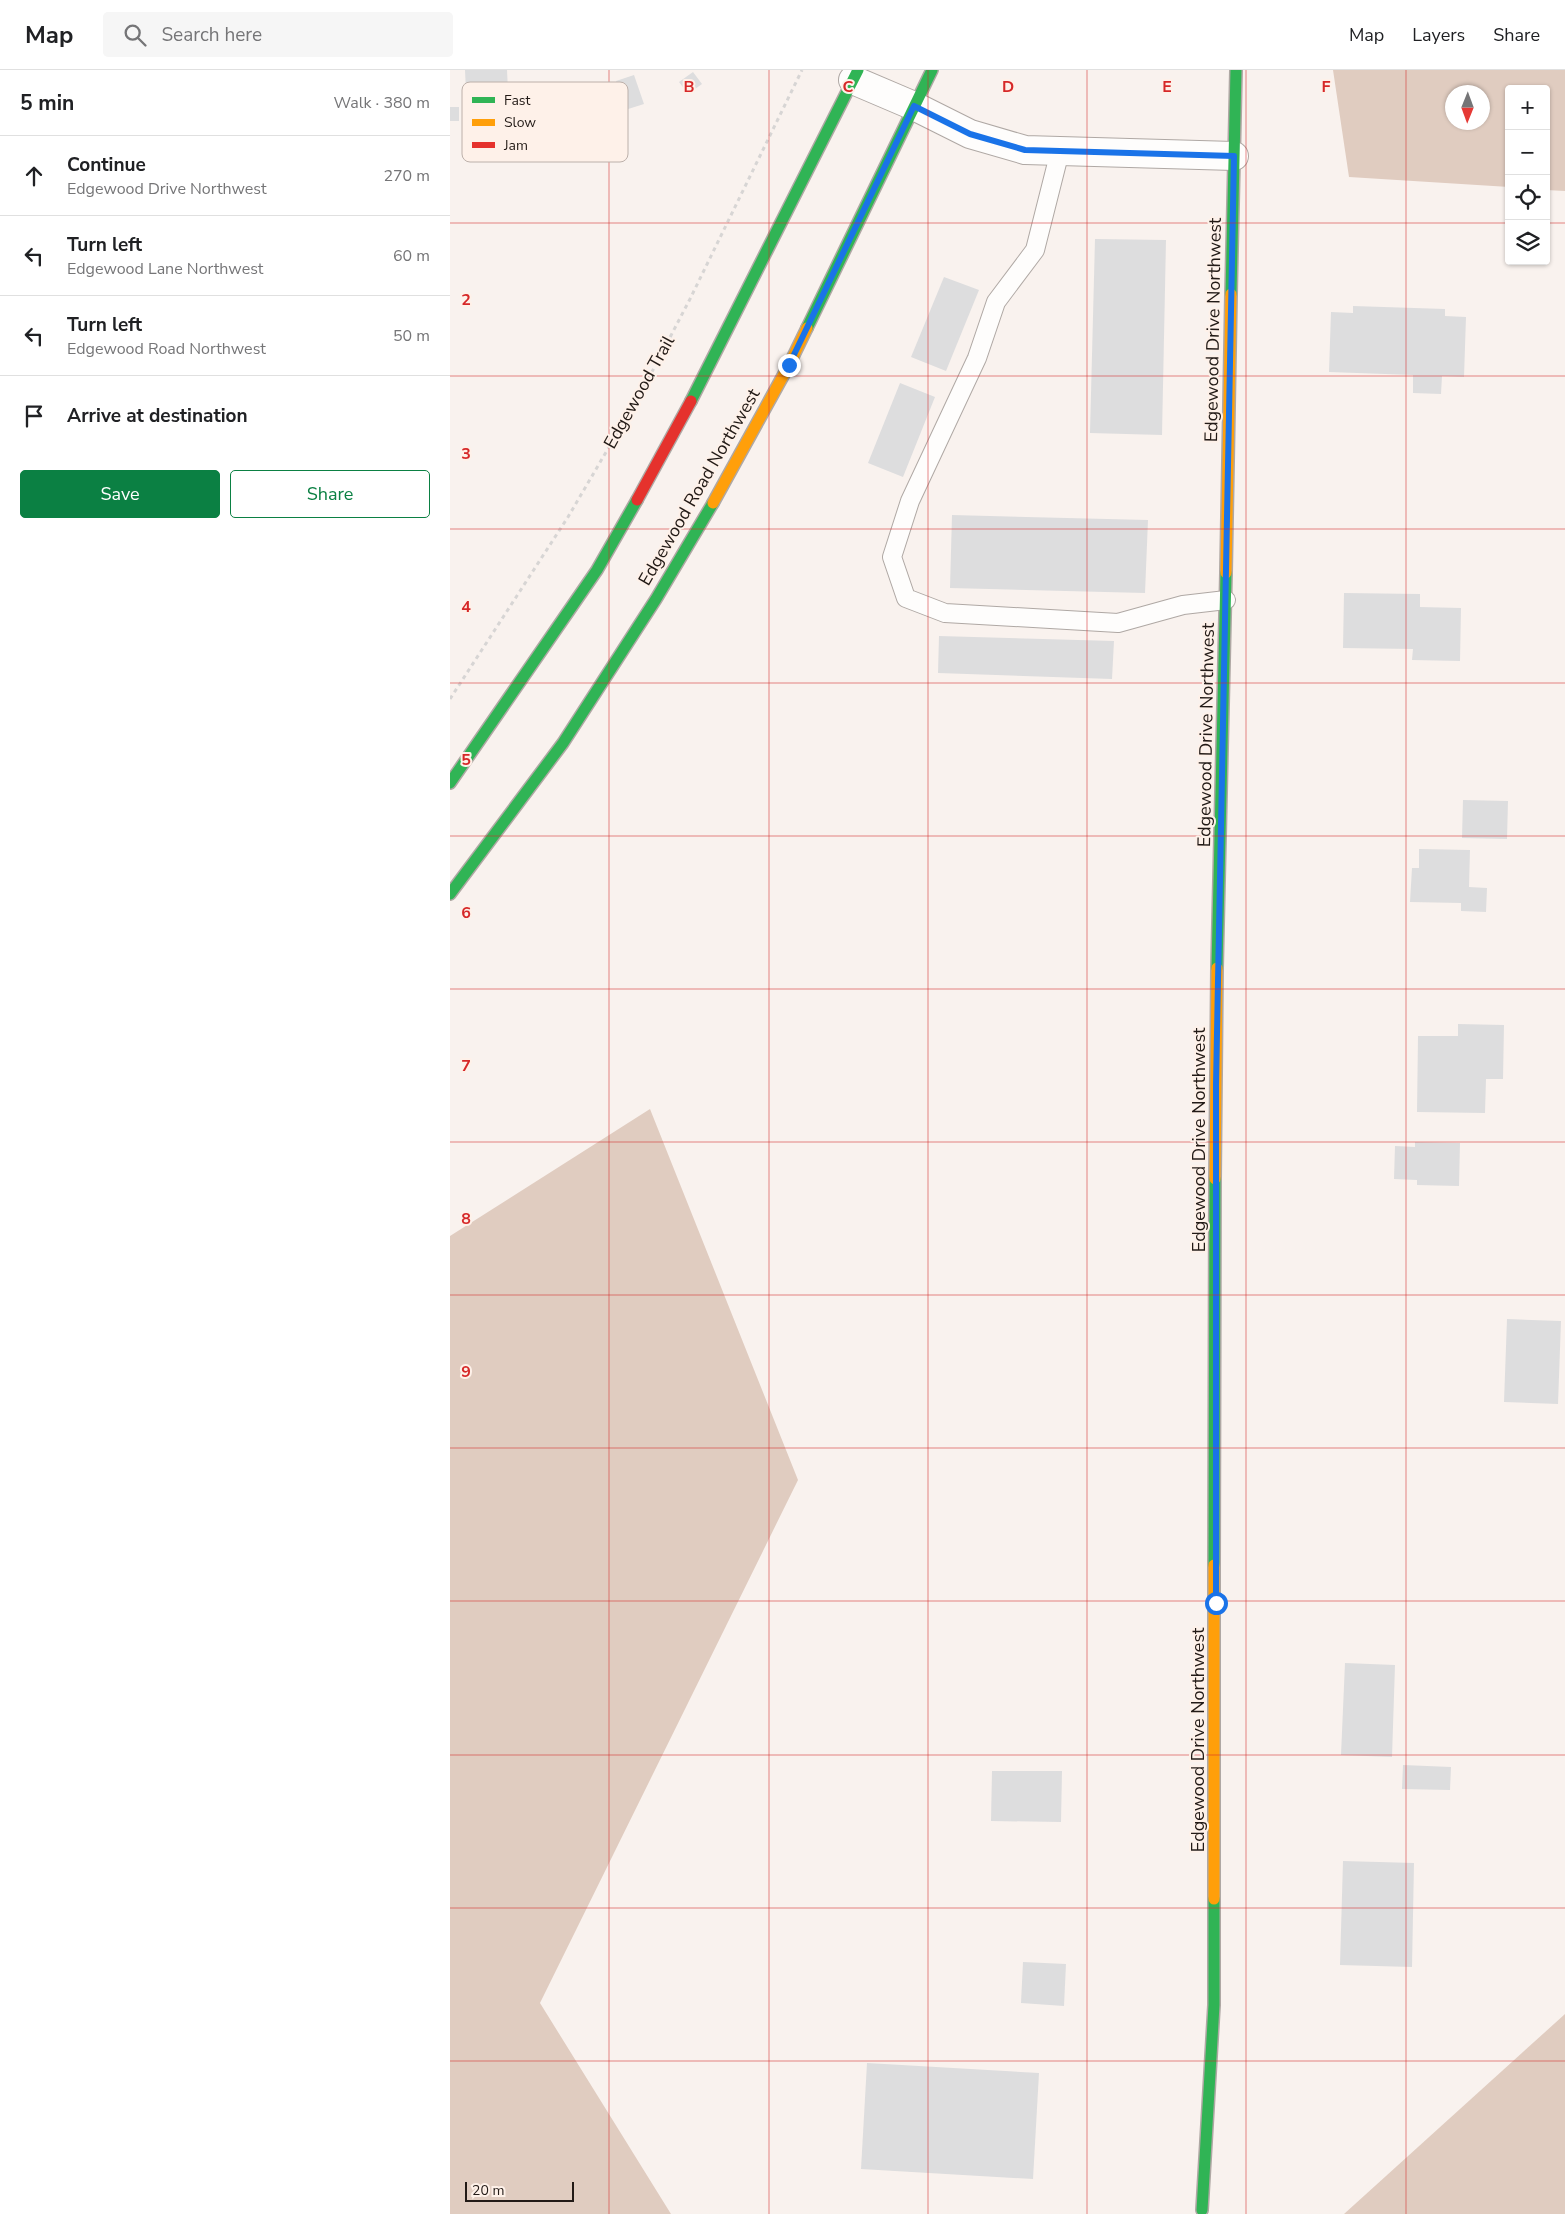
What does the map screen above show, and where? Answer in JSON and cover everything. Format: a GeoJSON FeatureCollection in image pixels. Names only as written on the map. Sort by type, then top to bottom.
{"type":"FeatureCollection","features":[{"type":"Feature","properties":{"kind":"street","name":"Edgewood Road Northwest"},"geometry":{"type":"LineString","coordinates":[[450,894],[563,743],[656,598],[724,484],[789,365],[932,70]]}},
{"type":"Feature","properties":{"kind":"street","name":"Edgewood Drive Northwest"},"geometry":{"type":"LineString","coordinates":[[1202,2210],[1214,2005],[1216,1085],[1236,70]]}},
{"type":"Feature","properties":{"kind":"street"},"geometry":{"type":"LineString","coordinates":[[450,783],[597,570],[661,458],[722,343],[855,75],[970,134],[1025,150],[1234,156]]}},
{"type":"Feature","properties":{"kind":"lane"},"geometry":{"type":"LineString","coordinates":[[1060,151],[1035,250],[996,302],[977,358],[910,501],[892,557],[906,598],[945,613],[1118,624],[1183,605],[1226,600]]}},
{"type":"Feature","properties":{"kind":"path","name":"Edgewood Trail"},"geometry":{"type":"LineString","coordinates":[[450,699],[568,517],[643,389],[690,299],[802,70]]}},
{"type":"Feature","properties":{"kind":"shaded area"},"geometry":{"type":"Polygon","coordinates":[[[1333,70],[1565,70],[1565,191],[1550,190],[1550,85],[1505,85],[1505,187],[1349,177],[1333,70]]]}},
{"type":"Feature","properties":{"kind":"shaded area"},"geometry":{"type":"Polygon","coordinates":[[[650,1109],[798,1480],[540,2003],[671,2214],[450,2214],[450,1236],[650,1109]]]}},
{"type":"Feature","properties":{"kind":"shaded area"},"geometry":{"type":"Polygon","coordinates":[[[1565,2014],[1565,2214],[1344,2214],[1565,2014]]]}},
{"type":"Feature","properties":{"kind":"building"},"geometry":{"type":"Polygon","coordinates":[[[465,70],[507,70],[508,82],[466,82],[465,70]]]}},
{"type":"Feature","properties":{"kind":"building"},"geometry":{"type":"Polygon","coordinates":[[[693,72],[702,84],[688,94],[679,82],[693,72]]]}},
{"type":"Feature","properties":{"kind":"building"},"geometry":{"type":"Polygon","coordinates":[[[634,75],[644,104],[628,109],[628,82],[616,81],[634,75]]]}},
{"type":"Feature","properties":{"kind":"building"},"geometry":{"type":"Polygon","coordinates":[[[450,107],[459,107],[459,121],[450,121],[450,107]]]}},
{"type":"Feature","properties":{"kind":"building"},"geometry":{"type":"Polygon","coordinates":[[[1095,239],[1166,240],[1162,435],[1090,433],[1095,239]]]}},
{"type":"Feature","properties":{"kind":"building"},"geometry":{"type":"Polygon","coordinates":[[[944,277],[979,290],[946,371],[911,357],[944,277]]]}},
{"type":"Feature","properties":{"kind":"building"},"geometry":{"type":"Polygon","coordinates":[[[1353,306],[1445,309],[1445,316],[1466,317],[1464,377],[1442,376],[1441,394],[1413,393],[1413,375],[1329,372],[1331,312],[1353,313],[1353,306]]]}},
{"type":"Feature","properties":{"kind":"building"},"geometry":{"type":"Polygon","coordinates":[[[900,383],[935,397],[903,477],[868,463],[900,383]]]}},
{"type":"Feature","properties":{"kind":"building"},"geometry":{"type":"Polygon","coordinates":[[[952,515],[1148,520],[1145,593],[950,588],[952,515]]]}},
{"type":"Feature","properties":{"kind":"building"},"geometry":{"type":"Polygon","coordinates":[[[1344,593],[1420,594],[1420,607],[1461,608],[1460,661],[1412,660],[1413,649],[1343,648],[1344,593]]]}},
{"type":"Feature","properties":{"kind":"building"},"geometry":{"type":"Polygon","coordinates":[[[939,636],[1114,641],[1112,679],[938,673],[939,636]]]}},
{"type":"Feature","properties":{"kind":"building"},"geometry":{"type":"Polygon","coordinates":[[[1463,800],[1508,801],[1507,839],[1462,838],[1463,800]]]}},
{"type":"Feature","properties":{"kind":"building"},"geometry":{"type":"Polygon","coordinates":[[[1419,849],[1470,850],[1469,887],[1487,888],[1486,912],[1461,911],[1461,903],[1410,902],[1412,868],[1419,868],[1419,849]]]}},
{"type":"Feature","properties":{"kind":"building"},"geometry":{"type":"Polygon","coordinates":[[[1458,1024],[1504,1025],[1503,1079],[1486,1079],[1485,1113],[1417,1112],[1418,1036],[1458,1036],[1458,1024]]]}},
{"type":"Feature","properties":{"kind":"building"},"geometry":{"type":"Polygon","coordinates":[[[1415,1142],[1460,1143],[1459,1186],[1417,1185],[1417,1180],[1394,1179],[1395,1146],[1415,1147],[1415,1142]]]}},
{"type":"Feature","properties":{"kind":"building"},"geometry":{"type":"Polygon","coordinates":[[[1507,1319],[1561,1321],[1558,1404],[1504,1402],[1507,1319]]]}},
{"type":"Feature","properties":{"kind":"building"},"geometry":{"type":"Polygon","coordinates":[[[1345,1663],[1395,1665],[1392,1757],[1341,1755],[1345,1663]]]}},
{"type":"Feature","properties":{"kind":"building"},"geometry":{"type":"Polygon","coordinates":[[[1403,1765],[1451,1767],[1450,1790],[1402,1789],[1403,1765]]]}},
{"type":"Feature","properties":{"kind":"building"},"geometry":{"type":"Polygon","coordinates":[[[992,1771],[1062,1771],[1061,1822],[991,1821],[992,1771]]]}},
{"type":"Feature","properties":{"kind":"building"},"geometry":{"type":"Polygon","coordinates":[[[1343,1861],[1414,1863],[1412,1967],[1340,1965],[1343,1861]]]}},
{"type":"Feature","properties":{"kind":"building"},"geometry":{"type":"Polygon","coordinates":[[[1023,1962],[1066,1964],[1064,2006],[1021,2003],[1023,1962]]]}},
{"type":"Feature","properties":{"kind":"building"},"geometry":{"type":"Polygon","coordinates":[[[867,2063],[1039,2073],[1033,2179],[861,2169],[867,2063]]]}},
{"type":"Feature","properties":{"kind":"traffic: fast"},"geometry":{"type":"LineString","coordinates":[[691,401],[858,70]]}},
{"type":"Feature","properties":{"kind":"traffic: fast"},"geometry":{"type":"LineString","coordinates":[[807,328],[932,70]]}},
{"type":"Feature","properties":{"kind":"traffic: fast"},"geometry":{"type":"LineString","coordinates":[[1231,294],[1236,70]]}},
{"type":"Feature","properties":{"kind":"traffic: fast"},"geometry":{"type":"LineString","coordinates":[[450,783],[597,570],[637,500]]}},
{"type":"Feature","properties":{"kind":"traffic: fast"},"geometry":{"type":"LineString","coordinates":[[450,894],[563,743],[656,599],[713,503]]}},
{"type":"Feature","properties":{"kind":"traffic: fast"},"geometry":{"type":"LineString","coordinates":[[1217,968],[1226,573]]}},
{"type":"Feature","properties":{"kind":"traffic: fast"},"geometry":{"type":"LineString","coordinates":[[1214,1565],[1215,1179]]}},
{"type":"Feature","properties":{"kind":"traffic: fast"},"geometry":{"type":"LineString","coordinates":[[1202,2210],[1214,2005],[1214,1899]]}},
{"type":"Feature","properties":{"kind":"traffic: slow"},"geometry":{"type":"LineString","coordinates":[[1226,573],[1231,294]]}},
{"type":"Feature","properties":{"kind":"traffic: slow"},"geometry":{"type":"LineString","coordinates":[[713,503],[789,365],[807,328]]}},
{"type":"Feature","properties":{"kind":"traffic: slow"},"geometry":{"type":"LineString","coordinates":[[1215,1179],[1217,968]]}},
{"type":"Feature","properties":{"kind":"traffic: slow"},"geometry":{"type":"LineString","coordinates":[[1214,1565],[1214,1899]]}},
{"type":"Feature","properties":{"kind":"traffic: jam"},"geometry":{"type":"LineString","coordinates":[[637,500],[691,401]]}},
{"type":"Feature","properties":{"kind":"route"},"geometry":{"type":"LineString","coordinates":[[789,365],[914,106],[970,134],[1025,150],[1234,156],[1216,1085],[1216,1603]]}}]}
